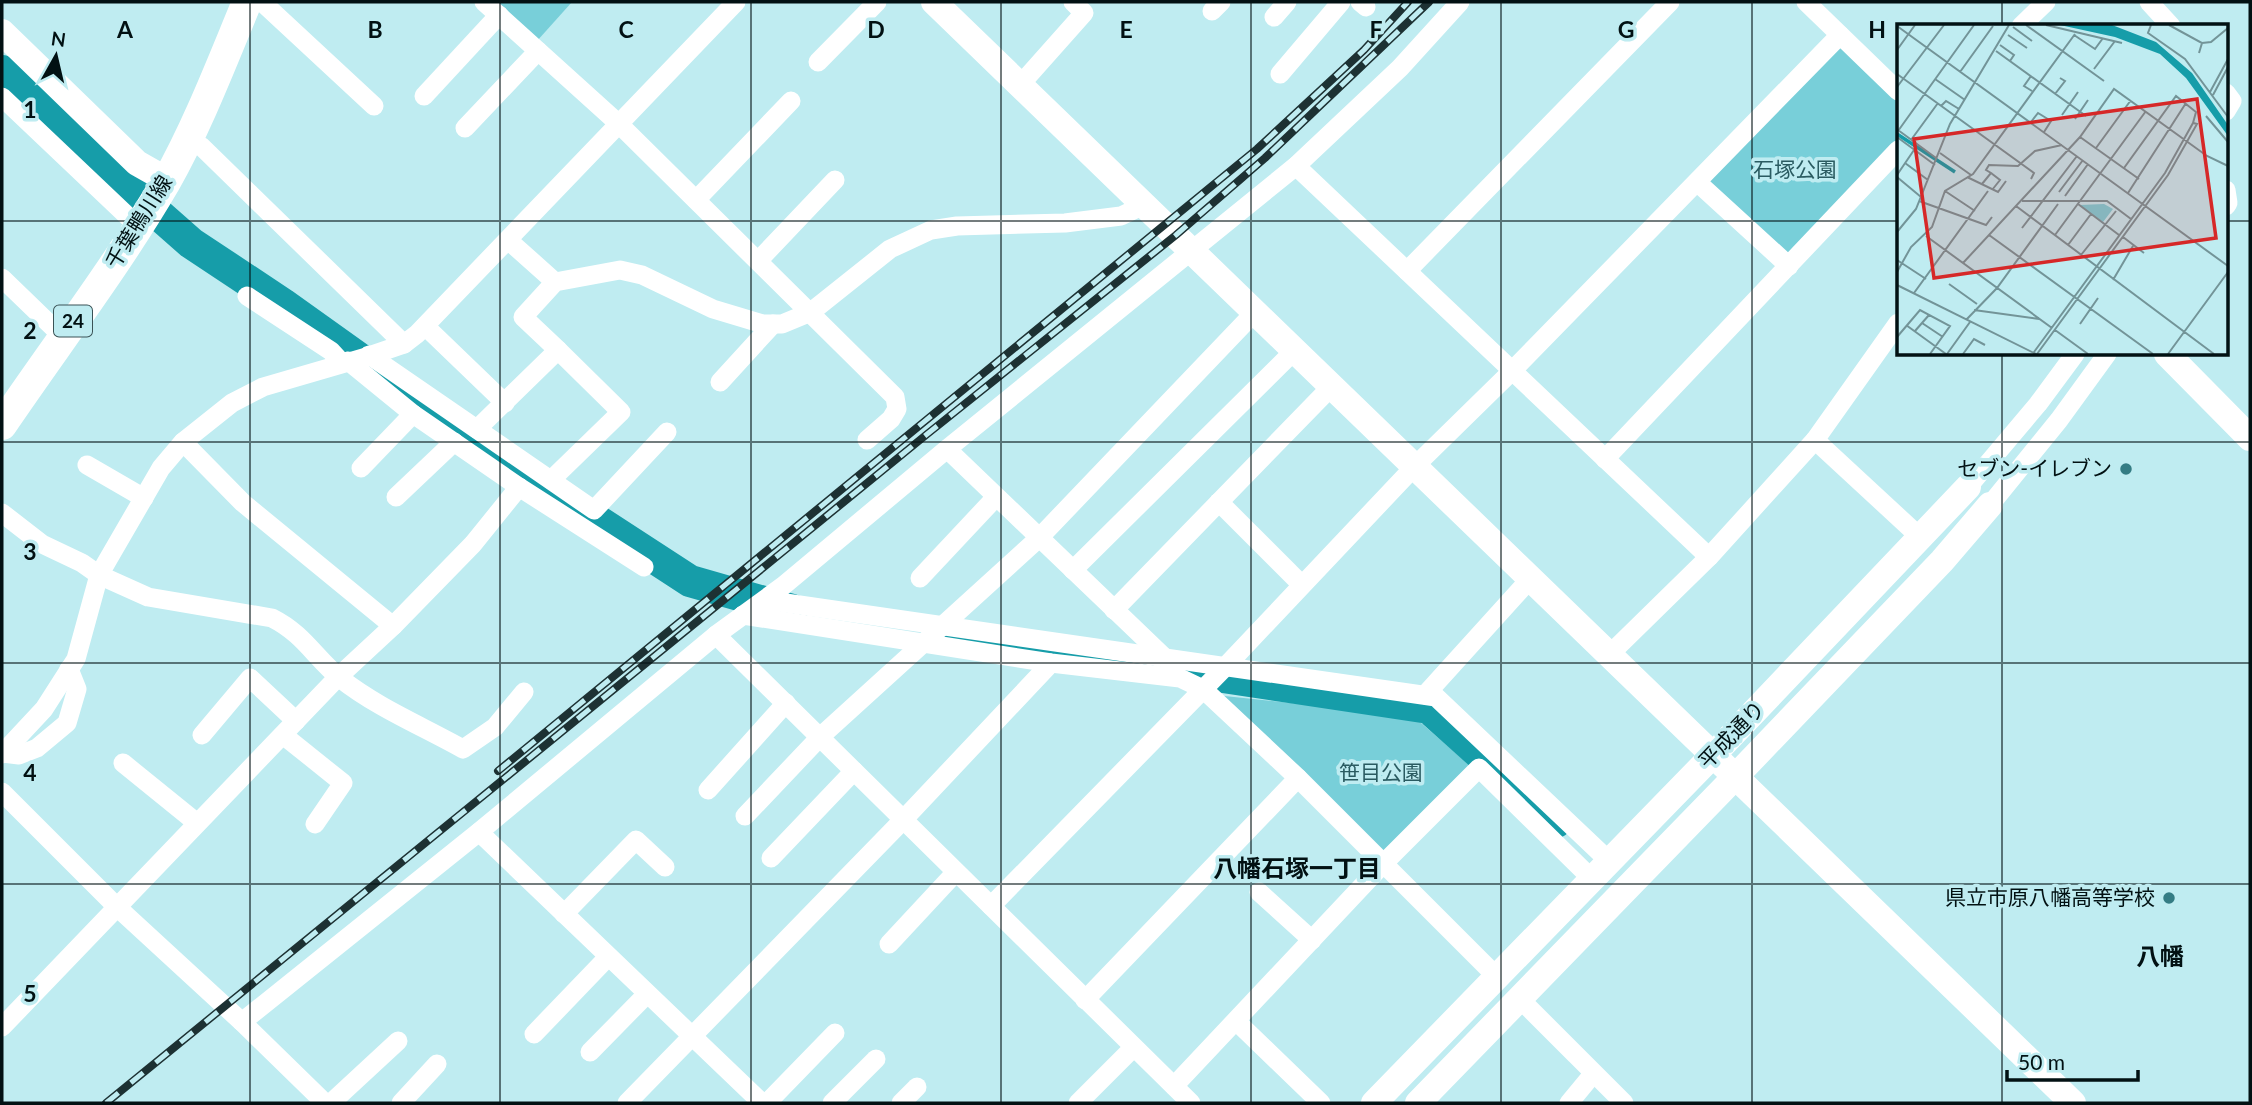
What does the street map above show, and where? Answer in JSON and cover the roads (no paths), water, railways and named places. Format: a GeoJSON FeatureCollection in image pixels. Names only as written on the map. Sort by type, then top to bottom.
{"type":"FeatureCollection","features":[{"type":"Feature","properties":{"kind":"main road","name":"千葉鴨川線"},"geometry":{"type":"LineString","coordinates":[[2,425],[151,207],[187,139],[247,2]]}},
{"type":"Feature","properties":{"kind":"street"},"geometry":{"type":"LineString","coordinates":[[262,2],[374,106]]}},
{"type":"Feature","properties":{"kind":"street"},"geometry":{"type":"LineString","coordinates":[[484,2],[619,124],[895,397],[897,409],[891,419],[867,440]]}},
{"type":"Feature","properties":{"kind":"street"},"geometry":{"type":"LineString","coordinates":[[2,753],[44,709],[76,659],[99,575],[161,468],[183,442],[232,403],[263,387],[404,344],[425,326],[736,2]]}},
{"type":"Feature","properties":{"kind":"street"},"geometry":{"type":"LineString","coordinates":[[818,62],[877,2]]}},
{"type":"Feature","properties":{"kind":"street"},"geometry":{"type":"LineString","coordinates":[[934,2],[2073,1103]]}},
{"type":"Feature","properties":{"kind":"street"},"geometry":{"type":"LineString","coordinates":[[1020,85],[1084,13],[1073,2]]}},
{"type":"Feature","properties":{"kind":"street"},"geometry":{"type":"LineString","coordinates":[[1274,17],[1287,2]]}},
{"type":"Feature","properties":{"kind":"street"},"geometry":{"type":"LineString","coordinates":[[1280,74],[1341,2]]}},
{"type":"Feature","properties":{"kind":"street"},"geometry":{"type":"LineString","coordinates":[[242,1022],[479,832],[716,635],[765,600],[1191,249],[1296,166],[1400,68],[1460,2]]}},
{"type":"Feature","properties":{"kind":"street"},"geometry":{"type":"LineString","coordinates":[[1407,271],[1670,2]]}},
{"type":"Feature","properties":{"kind":"street"},"geometry":{"type":"LineString","coordinates":[[1806,2],[1897,89]]}},
{"type":"Feature","properties":{"kind":"street"},"geometry":{"type":"LineString","coordinates":[[2023,24],[2046,2]]}},
{"type":"Feature","properties":{"kind":"street"},"geometry":{"type":"LineString","coordinates":[[424,96],[499,15]]}},
{"type":"Feature","properties":{"kind":"street"},"geometry":{"type":"LineString","coordinates":[[2,32],[137,163],[151,207]]}},
{"type":"Feature","properties":{"kind":"street"},"geometry":{"type":"LineString","coordinates":[[991,906],[1225,667],[1415,466],[1512,371],[1840,35]]}},
{"type":"Feature","properties":{"kind":"street"},"geometry":{"type":"LineString","coordinates":[[465,128],[538,51]]}},
{"type":"Feature","properties":{"kind":"street"},"geometry":{"type":"LineString","coordinates":[[2,97],[151,207]]}},
{"type":"Feature","properties":{"kind":"street"},"geometry":{"type":"LineString","coordinates":[[696,200],[791,101]]}},
{"type":"Feature","properties":{"kind":"street"},"geometry":{"type":"LineString","coordinates":[[187,139],[202,147],[404,344]]}},
{"type":"Feature","properties":{"kind":"street"},"geometry":{"type":"LineString","coordinates":[[1605,459],[1897,152]]}},
{"type":"Feature","properties":{"kind":"street"},"geometry":{"type":"LineString","coordinates":[[1296,166],[1709,557]]}},
{"type":"Feature","properties":{"kind":"street"},"geometry":{"type":"LineString","coordinates":[[758,261],[835,180]]}},
{"type":"Feature","properties":{"kind":"street"},"geometry":{"type":"LineString","coordinates":[[1697,182],[1789,266]]}},
{"type":"Feature","properties":{"kind":"street"},"geometry":{"type":"LineString","coordinates":[[551,480],[621,412],[523,317],[555,282],[620,270],[642,275],[713,309],[763,324],[782,324],[811,312],[890,249],[931,230],[957,226],[1065,223],[1121,216],[1144,205]]}},
{"type":"Feature","properties":{"kind":"street"},"geometry":{"type":"LineString","coordinates":[[508,240],[555,282]]}},
{"type":"Feature","properties":{"kind":"street"},"geometry":{"type":"LineString","coordinates":[[2,278],[62,336]]}},
{"type":"Feature","properties":{"kind":"street"},"geometry":{"type":"LineString","coordinates":[[247,296],[331,351],[356,359],[477,429],[594,510],[667,432]]}},
{"type":"Feature","properties":{"kind":"street"},"geometry":{"type":"LineString","coordinates":[[745,816],[820,737],[1040,538],[1255,312]]}},
{"type":"Feature","properties":{"kind":"street"},"geometry":{"type":"LineString","coordinates":[[720,382],[773,324]]}},
{"type":"Feature","properties":{"kind":"street"},"geometry":{"type":"LineString","coordinates":[[425,326],[505,403]]}},
{"type":"Feature","properties":{"kind":"street"},"geometry":{"type":"LineString","coordinates":[[1610,654],[1709,557],[1815,439],[1897,326]]}},
{"type":"Feature","properties":{"kind":"street"},"geometry":{"type":"LineString","coordinates":[[477,429],[558,350]]}},
{"type":"Feature","properties":{"kind":"street"},"geometry":{"type":"LineString","coordinates":[[1073,570],[1295,350]]}},
{"type":"Feature","properties":{"kind":"street","name":"平成通り"},"geometry":{"type":"LineString","coordinates":[[1374,1103],[1921,538],[2038,404],[2074,355]]}},
{"type":"Feature","properties":{"kind":"street","name":"平成通り"},"geometry":{"type":"LineString","coordinates":[[1419,1103],[1942,561],[2059,420],[2106,355]]}},
{"type":"Feature","properties":{"kind":"street"},"geometry":{"type":"LineString","coordinates":[[2168,355],[2250,439]]}},
{"type":"Feature","properties":{"kind":"street"},"geometry":{"type":"LineString","coordinates":[[356,359],[414,414],[519,487],[644,567]]}},
{"type":"Feature","properties":{"kind":"street"},"geometry":{"type":"LineString","coordinates":[[1114,610],[1332,386]]}},
{"type":"Feature","properties":{"kind":"street"},"geometry":{"type":"LineString","coordinates":[[361,468],[414,414]]}},
{"type":"Feature","properties":{"kind":"street"},"geometry":{"type":"LineString","coordinates":[[1815,439],[1921,538]]}},
{"type":"Feature","properties":{"kind":"street"},"geometry":{"type":"LineString","coordinates":[[183,442],[243,503],[393,626]]}},
{"type":"Feature","properties":{"kind":"street"},"geometry":{"type":"LineString","coordinates":[[397,497],[454,442]]}},
{"type":"Feature","properties":{"kind":"street"},"geometry":{"type":"LineString","coordinates":[[947,449],[1163,656]]}},
{"type":"Feature","properties":{"kind":"street"},"geometry":{"type":"LineString","coordinates":[[87,465],[144,498]]}},
{"type":"Feature","properties":{"kind":"street"},"geometry":{"type":"LineString","coordinates":[[2,1027],[338,677],[474,544],[519,487]]}},
{"type":"Feature","properties":{"kind":"street"},"geometry":{"type":"LineString","coordinates":[[920,578],[996,497]]}},
{"type":"Feature","properties":{"kind":"street"},"geometry":{"type":"LineString","coordinates":[[1219,502],[1302,586]]}},
{"type":"Feature","properties":{"kind":"street"},"geometry":{"type":"LineString","coordinates":[[2,513],[42,544],[99,575],[148,597],[272,618],[290,627],[338,677],[372,701],[463,749],[495,727],[524,692]]}},
{"type":"Feature","properties":{"kind":"street"},"geometry":{"type":"LineString","coordinates":[[1425,695],[1531,578]]}},
{"type":"Feature","properties":{"kind":"street"},"geometry":{"type":"LineString","coordinates":[[765,600],[1436,697],[1600,869]]}},
{"type":"Feature","properties":{"kind":"street"},"geometry":{"type":"LineString","coordinates":[[743,615],[1051,663],[1180,678],[1203,689],[1298,778],[1496,976]]}},
{"type":"Feature","properties":{"kind":"street"},"geometry":{"type":"LineString","coordinates":[[716,635],[1191,1103]]}},
{"type":"Feature","properties":{"kind":"street"},"geometry":{"type":"LineString","coordinates":[[628,1103],[903,820],[1051,663]]}},
{"type":"Feature","properties":{"kind":"street"},"geometry":{"type":"LineString","coordinates":[[2,753],[19,755],[37,748],[67,723],[77,689],[69,669]]}},
{"type":"Feature","properties":{"kind":"street"},"geometry":{"type":"LineString","coordinates":[[202,735],[250,678],[289,728],[343,783],[315,824]]}},
{"type":"Feature","properties":{"kind":"street"},"geometry":{"type":"LineString","coordinates":[[708,790],[786,704]]}},
{"type":"Feature","properties":{"kind":"street"},"geometry":{"type":"LineString","coordinates":[[123,763],[197,824]]}},
{"type":"Feature","properties":{"kind":"street"},"geometry":{"type":"LineString","coordinates":[[1174,1086],[1383,864],[1479,768],[1600,869]]}},
{"type":"Feature","properties":{"kind":"street"},"geometry":{"type":"LineString","coordinates":[[771,858],[854,771]]}},
{"type":"Feature","properties":{"kind":"street"},"geometry":{"type":"LineString","coordinates":[[1085,1000],[1298,778]]}},
{"type":"Feature","properties":{"kind":"street"},"geometry":{"type":"LineString","coordinates":[[2,792],[117,907],[325,1103]]}},
{"type":"Feature","properties":{"kind":"street"},"geometry":{"type":"LineString","coordinates":[[479,832],[691,1036],[753,1100],[835,1033]]}},
{"type":"Feature","properties":{"kind":"street"},"geometry":{"type":"LineString","coordinates":[[564,914],[636,840],[665,867]]}},
{"type":"Feature","properties":{"kind":"street"},"geometry":{"type":"LineString","coordinates":[[889,944],[956,872]]}},
{"type":"Feature","properties":{"kind":"street"},"geometry":{"type":"LineString","coordinates":[[1259,892],[1312,940]]}},
{"type":"Feature","properties":{"kind":"street"},"geometry":{"type":"LineString","coordinates":[[534,1034],[608,957]]}},
{"type":"Feature","properties":{"kind":"street"},"geometry":{"type":"LineString","coordinates":[[590,1052],[647,993]]}},
{"type":"Feature","properties":{"kind":"street"},"geometry":{"type":"LineString","coordinates":[[1520,999],[1624,1103]]}},
{"type":"Feature","properties":{"kind":"street"},"geometry":{"type":"LineString","coordinates":[[1236,1021],[1321,1103]]}},
{"type":"Feature","properties":{"kind":"street"},"geometry":{"type":"LineString","coordinates":[[331,1103],[398,1041]]}},
{"type":"Feature","properties":{"kind":"street"},"geometry":{"type":"LineString","coordinates":[[1079,1103],[1133,1048]]}},
{"type":"Feature","properties":{"kind":"street"},"geometry":{"type":"LineString","coordinates":[[832,1103],[876,1059]]}},
{"type":"Feature","properties":{"kind":"street"},"geometry":{"type":"LineString","coordinates":[[401,1103],[437,1063]]}},
{"type":"Feature","properties":{"kind":"street"},"geometry":{"type":"LineString","coordinates":[[1569,1103],[1593,1074]]}},
{"type":"Feature","properties":{"kind":"street"},"geometry":{"type":"LineString","coordinates":[[901,1103],[917,1087]]}},
{"type":"Feature","properties":{"kind":"waterway"},"geometry":{"type":"LineString","coordinates":[[2,71],[73,139],[191,243],[283,304],[472,439],[690,581],[792,610]]}},
{"type":"Feature","properties":{"kind":"waterway"},"geometry":{"type":"LineString","coordinates":[[950,636],[1429,708],[1556,822]]}},
{"type":"Feature","properties":{"kind":"railway"},"geometry":{"type":"LineString","coordinates":[[498,771],[1257,149],[1364,50],[1408,2]]}},
{"type":"Feature","properties":{"kind":"railway"},"geometry":{"type":"LineString","coordinates":[[106,1103],[926,435],[1176,235],[1265,158],[1429,2]]}},
{"type":"Feature","properties":{"kind":"place","name":"セブン-イレブン"},"geometry":{"type":"Point","coordinates":[2126,469]}},
{"type":"Feature","properties":{"kind":"place","name":"県立市原八幡高等学校"},"geometry":{"type":"Point","coordinates":[2169,898]}},
{"type":"Feature","properties":{"kind":"district","name":"八幡石塚一丁目"},"geometry":{"type":"Point","coordinates":[1297,869]}},
{"type":"Feature","properties":{"kind":"district","name":"八幡"},"geometry":{"type":"Point","coordinates":[2160,957]}},
{"type":"Feature","properties":{"kind":"park label","name":"石塚公園"},"geometry":{"type":"Point","coordinates":[1795,170]}},
{"type":"Feature","properties":{"kind":"park label","name":"笹目公園"},"geometry":{"type":"Point","coordinates":[1381,773]}}]}
